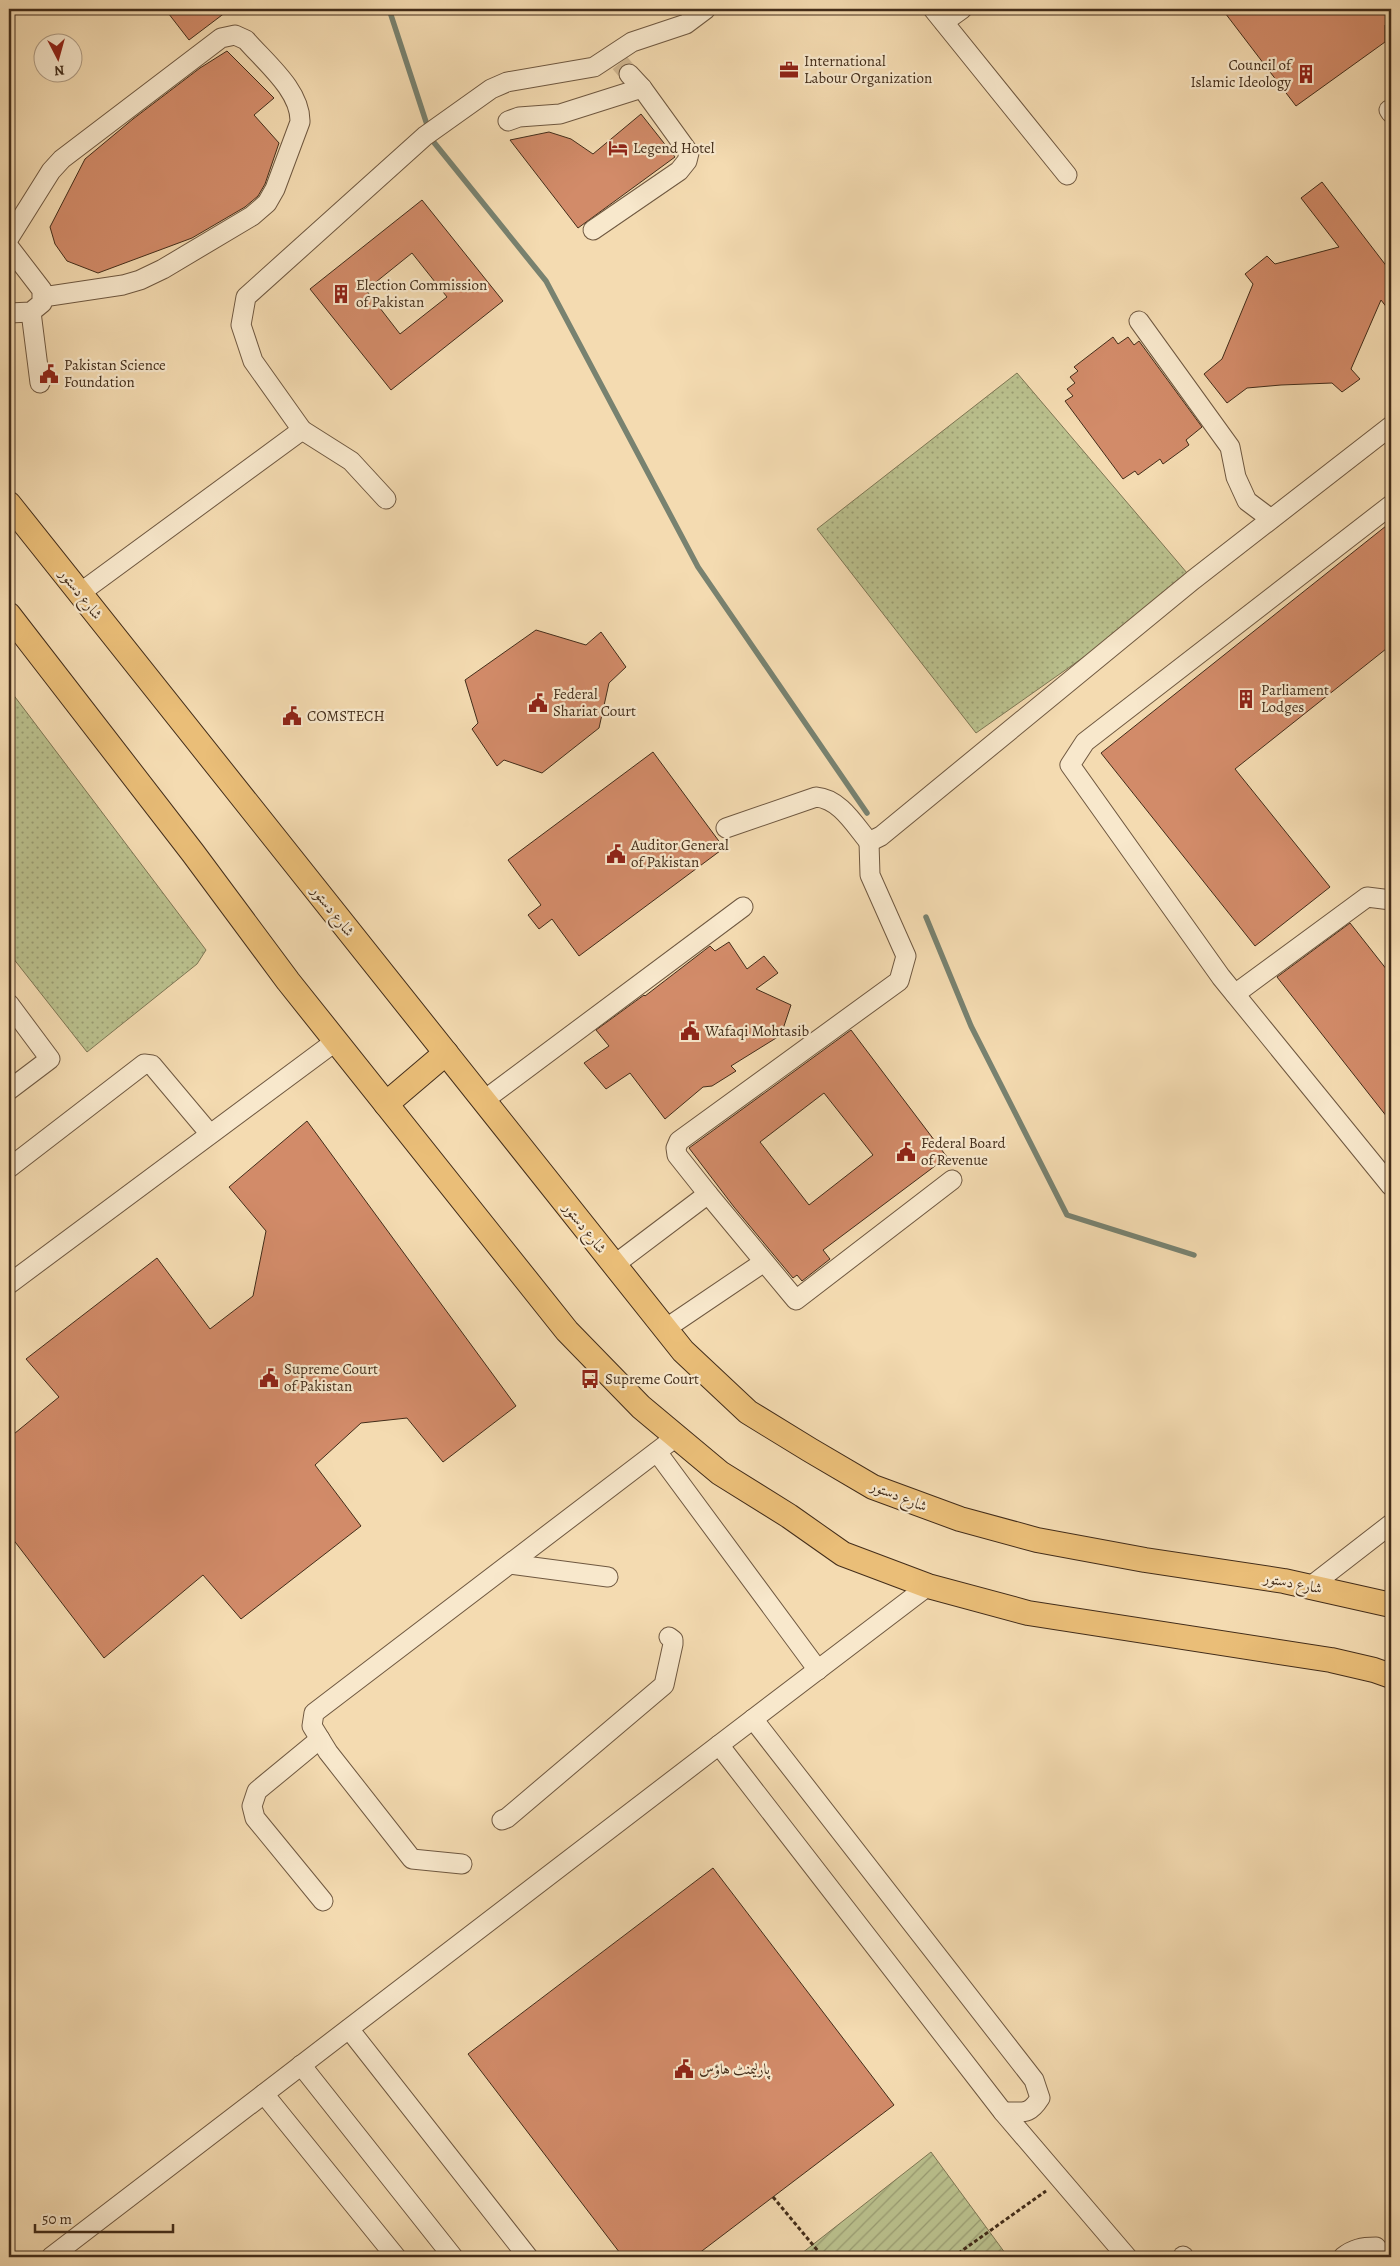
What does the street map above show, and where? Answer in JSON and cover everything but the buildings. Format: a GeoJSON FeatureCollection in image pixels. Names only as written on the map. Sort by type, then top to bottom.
{"type":"FeatureCollection","features":[{"type":"Feature","properties":{"kind":"main road","name":"شارع دستور"},"geometry":{"type":"LineString","coordinates":[[9,504],[665,1329],[683,1351],[748,1412],[873,1487],[960,1520],[1037,1540],[1311,1586],[1391,1605]]}},
{"type":"Feature","properties":{"kind":"main road"},"geometry":{"type":"LineString","coordinates":[[9,617],[193,853],[288,981],[567,1331],[641,1406],[720,1473],[789,1516],[843,1554],[928,1586],[1028,1613],[1331,1660],[1391,1676]]}},
{"type":"Feature","properties":{"kind":"main road"},"geometry":{"type":"LineString","coordinates":[[386,1104],[446,1053]]}},
{"type":"Feature","properties":{"kind":"street"},"geometry":{"type":"LineString","coordinates":[[621,63],[632,42],[686,24],[706,9]]}},
{"type":"Feature","properties":{"kind":"street"},"geometry":{"type":"LineString","coordinates":[[962,9],[938,15],[1067,175]]}},
{"type":"Feature","properties":{"kind":"street"},"geometry":{"type":"LineString","coordinates":[[9,238],[50,171],[62,159],[221,38],[235,35],[246,40],[296,97],[300,110],[300,122],[276,189],[267,203],[252,216],[164,269],[140,280],[123,285],[43,297]]}},
{"type":"Feature","properties":{"kind":"street"},"geometry":{"type":"LineString","coordinates":[[593,230],[679,171],[687,161],[688,153],[642,88],[621,63]]}},
{"type":"Feature","properties":{"kind":"street"},"geometry":{"type":"LineString","coordinates":[[386,498],[351,461],[302,430],[253,361],[241,325],[246,297],[425,136],[449,117],[491,89],[507,82],[621,63]]}},
{"type":"Feature","properties":{"kind":"street"},"geometry":{"type":"LineString","coordinates":[[508,121],[519,117],[560,114],[606,101],[642,88]]}},
{"type":"Feature","properties":{"kind":"street"},"geometry":{"type":"LineString","coordinates":[[9,247],[42,290],[43,297],[42,303],[31,312],[9,312]]}},
{"type":"Feature","properties":{"kind":"street"},"geometry":{"type":"LineString","coordinates":[[31,312],[40,383]]}},
{"type":"Feature","properties":{"kind":"street"},"geometry":{"type":"LineString","coordinates":[[1139,322],[1230,447],[1236,477],[1247,500],[1271,519]]}},
{"type":"Feature","properties":{"kind":"street"},"geometry":{"type":"LineString","coordinates":[[869,842],[881,836],[1193,580],[1391,426]]}},
{"type":"Feature","properties":{"kind":"street"},"geometry":{"type":"LineString","coordinates":[[80,593],[302,430]]}},
{"type":"Feature","properties":{"kind":"street"},"geometry":{"type":"LineString","coordinates":[[1391,505],[1084,742],[1070,765],[1235,994],[1391,1186]]}},
{"type":"Feature","properties":{"kind":"street"},"geometry":{"type":"LineString","coordinates":[[726,828],[816,797],[826,798],[838,806],[869,842],[870,875],[906,956],[899,981],[679,1141],[676,1148],[677,1155],[796,1300],[952,1180]]}},
{"type":"Feature","properties":{"kind":"street"},"geometry":{"type":"LineString","coordinates":[[1235,994],[1366,897],[1391,900]]}},
{"type":"Feature","properties":{"kind":"street"},"geometry":{"type":"LineString","coordinates":[[483,1100],[743,907]]}},
{"type":"Feature","properties":{"kind":"street"},"geometry":{"type":"LineString","coordinates":[[9,1004],[50,1058],[9,1090]]}},
{"type":"Feature","properties":{"kind":"street"},"geometry":{"type":"LineString","coordinates":[[9,1284],[336,1041]]}},
{"type":"Feature","properties":{"kind":"street"},"geometry":{"type":"LineString","coordinates":[[9,1168],[144,1064],[152,1065],[210,1134]]}},
{"type":"Feature","properties":{"kind":"street"},"geometry":{"type":"LineString","coordinates":[[614,1265],[708,1194]]}},
{"type":"Feature","properties":{"kind":"street"},"geometry":{"type":"LineString","coordinates":[[665,1329],[764,1262]]}},
{"type":"Feature","properties":{"kind":"street"},"geometry":{"type":"LineString","coordinates":[[462,1864],[412,1859],[320,1739],[312,1726],[314,1713],[676,1437]]}},
{"type":"Feature","properties":{"kind":"street"},"geometry":{"type":"LineString","coordinates":[[657,1452],[818,1670]]}},
{"type":"Feature","properties":{"kind":"street"},"geometry":{"type":"LineString","coordinates":[[1311,1586],[1391,1524]]}},
{"type":"Feature","properties":{"kind":"street"},"geometry":{"type":"LineString","coordinates":[[510,1564],[608,1577]]}},
{"type":"Feature","properties":{"kind":"street"},"geometry":{"type":"LineString","coordinates":[[51,2257],[719,1744],[928,1586]]}},
{"type":"Feature","properties":{"kind":"street"},"geometry":{"type":"LineString","coordinates":[[502,1820],[508,1818],[664,1685],[674,1644],[673,1640],[669,1637]]}},
{"type":"Feature","properties":{"kind":"street"},"geometry":{"type":"LineString","coordinates":[[753,1719],[1034,2080],[1040,2098],[1034,2107],[1026,2114],[1003,2112]]}},
{"type":"Feature","properties":{"kind":"street"},"geometry":{"type":"LineString","coordinates":[[320,1739],[257,1791],[252,1806],[255,1818],[323,1901]]}},
{"type":"Feature","properties":{"kind":"street"},"geometry":{"type":"LineString","coordinates":[[719,1744],[1003,2112],[1127,2257]]}},
{"type":"Feature","properties":{"kind":"street"},"geometry":{"type":"LineString","coordinates":[[349,2029],[528,2257]]}},
{"type":"Feature","properties":{"kind":"street"},"geometry":{"type":"LineString","coordinates":[[301,2065],[453,2257]]}},
{"type":"Feature","properties":{"kind":"street"},"geometry":{"type":"LineString","coordinates":[[264,2094],[396,2257]]}},
{"type":"Feature","properties":{"kind":"street"},"geometry":{"type":"LineString","coordinates":[[1343,2257],[1350,2251],[1364,2247],[1376,2248],[1384,2257]]}},
{"type":"Feature","properties":{"kind":"path"},"geometry":{"type":"LineString","coordinates":[[953,2257],[1062,2180]]}},
{"type":"Feature","properties":{"kind":"path"},"geometry":{"type":"LineString","coordinates":[[773,2197],[823,2257]]}},
{"type":"Feature","properties":{"kind":"green space"},"geometry":{"type":"Polygon","coordinates":[[[1017,373],[1193,580],[976,733],[817,529],[1017,373]]]}},
{"type":"Feature","properties":{"kind":"green space"},"geometry":{"type":"Polygon","coordinates":[[[9,689],[206,950],[197,964],[87,1052],[9,953],[9,689]]]}},
{"type":"Feature","properties":{"kind":"green space"},"geometry":{"type":"Polygon","coordinates":[[[931,2152],[1008,2257],[797,2257],[931,2152]]]}},
{"type":"Feature","properties":{"kind":"waterway"},"geometry":{"type":"LineString","coordinates":[[389,9],[432,140],[546,281],[698,567],[867,813]]}},
{"type":"Feature","properties":{"kind":"waterway"},"geometry":{"type":"LineString","coordinates":[[926,917],[971,1026],[1067,1215],[1194,1255]]}},
{"type":"Feature","properties":{"kind":"tunnel"},"geometry":{"type":"LineString","coordinates":[[620,63],[629,74]]}},
{"type":"Feature","properties":{"kind":"place","name":"International Labour Organization"},"geometry":{"type":"Point","coordinates":[789,70]}},
{"type":"Feature","properties":{"kind":"place","name":"Council of Islamic Ideology"},"geometry":{"type":"Point","coordinates":[1306,74]}},
{"type":"Feature","properties":{"kind":"place","name":"Legend Hotel"},"geometry":{"type":"Point","coordinates":[618,148]}},
{"type":"Feature","properties":{"kind":"place","name":"Election Commission of Pakistan"},"geometry":{"type":"Point","coordinates":[341,294]}},
{"type":"Feature","properties":{"kind":"place","name":"Pakistan Science Foundation"},"geometry":{"type":"Point","coordinates":[49,374]}},
{"type":"Feature","properties":{"kind":"place","name":"Parliament Lodges"},"geometry":{"type":"Point","coordinates":[1246,699]}},
{"type":"Feature","properties":{"kind":"place","name":"Federal Shariat Court"},"geometry":{"type":"Point","coordinates":[538,703]}},
{"type":"Feature","properties":{"kind":"place","name":"COMSTECH"},"geometry":{"type":"Point","coordinates":[292,716]}},
{"type":"Feature","properties":{"kind":"place","name":"Auditor General of Pakistan"},"geometry":{"type":"Point","coordinates":[616,854]}},
{"type":"Feature","properties":{"kind":"place","name":"Wafaqi Mohtasib"},"geometry":{"type":"Point","coordinates":[690,1031]}},
{"type":"Feature","properties":{"kind":"place","name":"Federal Board of Revenue"},"geometry":{"type":"Point","coordinates":[906,1152]}},
{"type":"Feature","properties":{"kind":"place","name":"Supreme Court of Pakistan"},"geometry":{"type":"Point","coordinates":[269,1378]}},
{"type":"Feature","properties":{"kind":"place","name":"Supreme Court"},"geometry":{"type":"Point","coordinates":[590,1379]}},
{"type":"Feature","properties":{"kind":"place","name":"پارلیمنٹ ہاؤس"},"geometry":{"type":"Point","coordinates":[684,2069]}}]}
